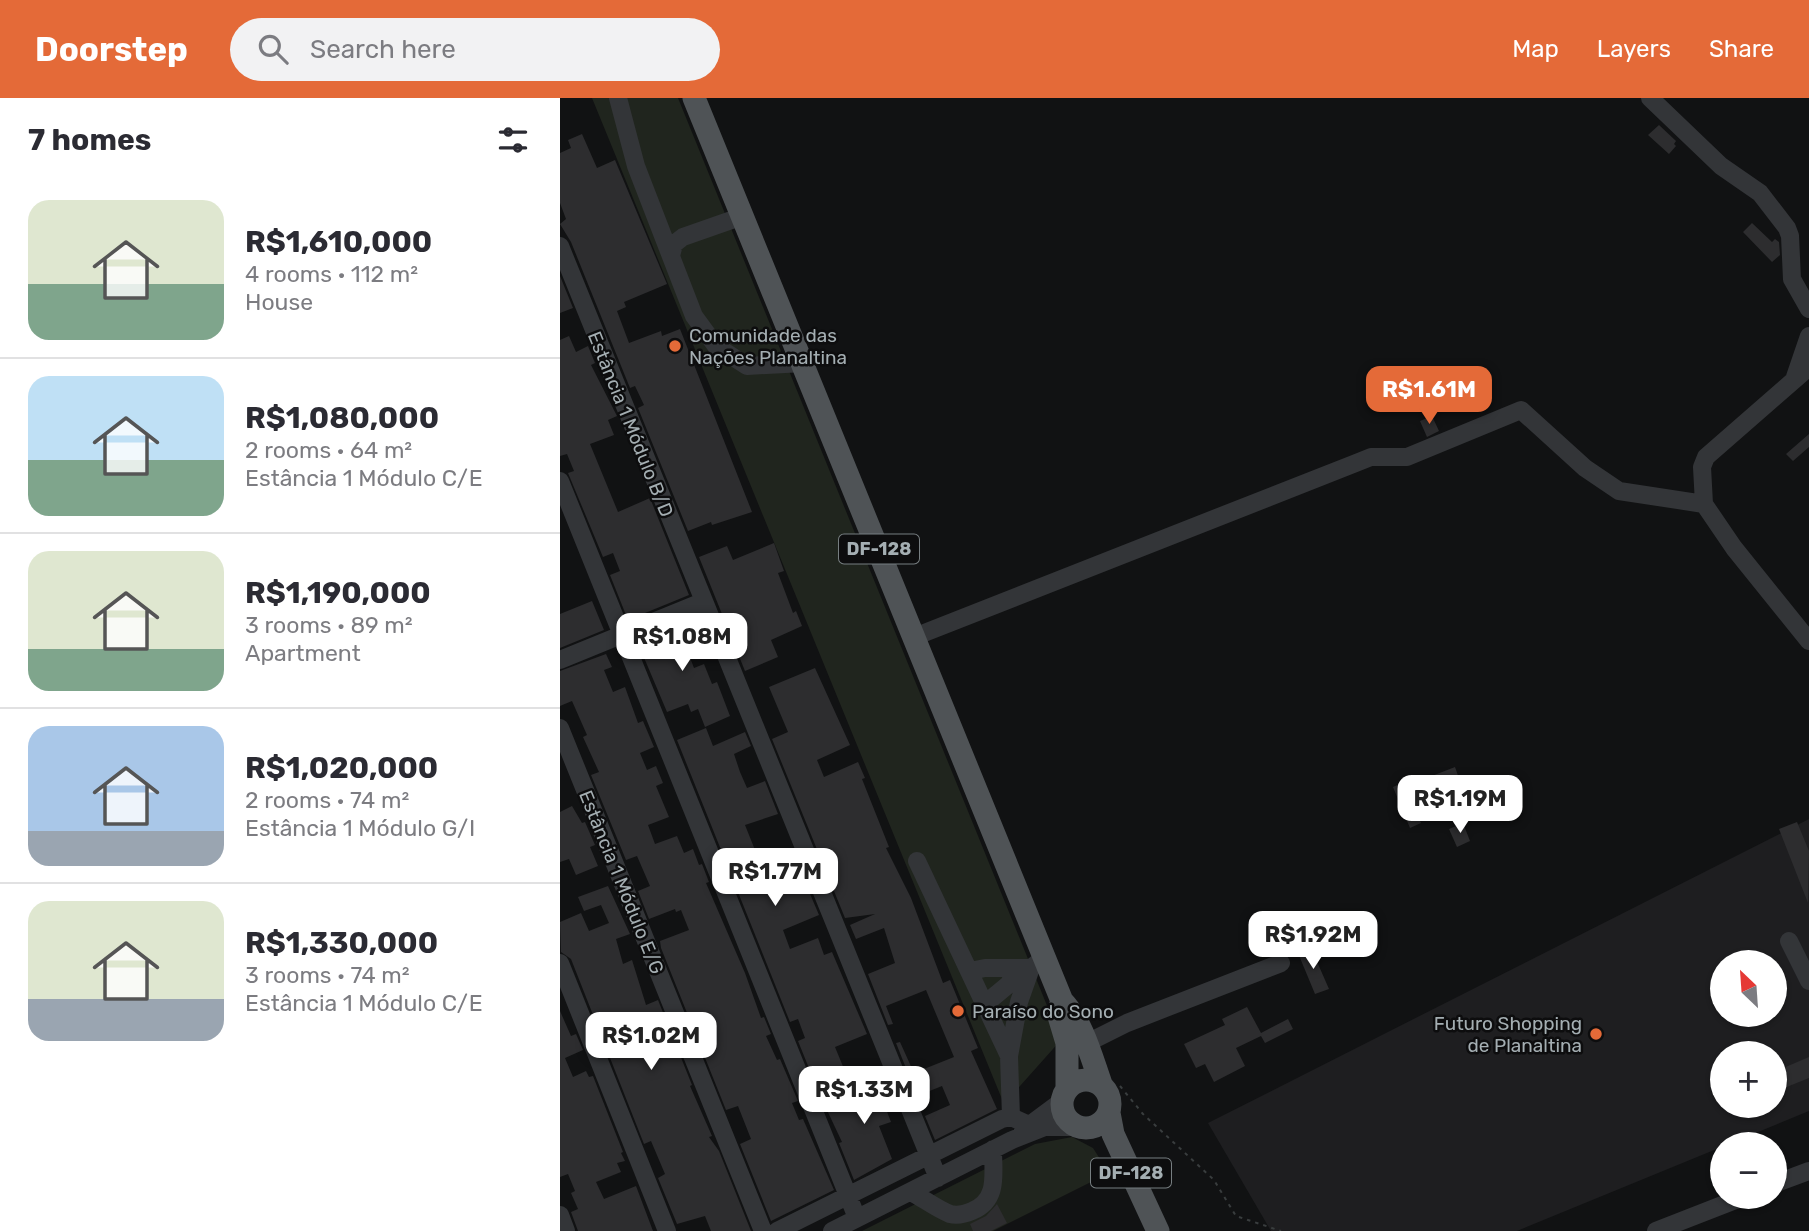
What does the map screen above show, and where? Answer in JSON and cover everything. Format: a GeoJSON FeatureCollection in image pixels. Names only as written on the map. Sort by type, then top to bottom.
{"type":"FeatureCollection","features":[{"type":"Feature","properties":{"kind":"main road","name":"DF-128"},"geometry":{"type":"LineString","coordinates":[[694,98],[914,637],[1030,965],[1070,1010],[1109,1083],[1109,1113],[1113,1134],[1158,1231]]}},
{"type":"Feature","properties":{"kind":"main road","name":"DF-128"},"geometry":{"type":"LineString","coordinates":[[1062,1001],[1058,1013],[1067,1043],[1064,1095],[1067,1119],[1105,1149],[1124,1179],[1147,1231]]}},
{"type":"Feature","properties":{"kind":"main road"},"geometry":{"type":"LineString","coordinates":[[1064,1095],[1083,1080],[1109,1083]]}},
{"type":"Feature","properties":{"kind":"main road"},"geometry":{"type":"LineString","coordinates":[[1080,1128],[1101,1123],[1109,1113]]}},
{"type":"Feature","properties":{"kind":"street"},"geometry":{"type":"LineString","coordinates":[[618,98],[636,166],[694,316],[716,346],[747,366],[804,363]]}},
{"type":"Feature","properties":{"kind":"street"},"geometry":{"type":"LineString","coordinates":[[1650,98],[1721,166],[1760,192],[1787,228],[1790,236],[1791,279],[1809,309]]}},
{"type":"Feature","properties":{"kind":"street"},"geometry":{"type":"LineString","coordinates":[[671,256],[674,244],[683,237],[743,216]]}},
{"type":"Feature","properties":{"kind":"street","name":"Estância 1 Módulo B/D"},"geometry":{"type":"LineString","coordinates":[[560,246],[702,602],[938,1178]]}},
{"type":"Feature","properties":{"kind":"street"},"geometry":{"type":"LineString","coordinates":[[1809,336],[1802,372],[1706,457],[1702,467],[1704,503],[1734,548],[1809,641]]}},
{"type":"Feature","properties":{"kind":"street"},"geometry":{"type":"LineString","coordinates":[[914,637],[1371,457],[1407,457],[1521,410],[1585,468],[1619,491],[1704,503]]}},
{"type":"Feature","properties":{"kind":"street"},"geometry":{"type":"LineString","coordinates":[[560,481],[857,1218]]}},
{"type":"Feature","properties":{"kind":"street"},"geometry":{"type":"LineString","coordinates":[[560,660],[702,602]]}},
{"type":"Feature","properties":{"kind":"street","name":"Estância 1 Módulo E/G"},"geometry":{"type":"LineString","coordinates":[[560,728],[763,1231]]}},
{"type":"Feature","properties":{"kind":"street"},"geometry":{"type":"LineString","coordinates":[[917,861],[1009,1056]]}},
{"type":"Feature","properties":{"kind":"street"},"geometry":{"type":"LineString","coordinates":[[1789,941],[1809,981]]}},
{"type":"Feature","properties":{"kind":"street"},"geometry":{"type":"LineString","coordinates":[[560,963],[667,1231]]}},
{"type":"Feature","properties":{"kind":"street"},"geometry":{"type":"LineString","coordinates":[[1087,1044],[1127,1023],[1281,963]]}},
{"type":"Feature","properties":{"kind":"street"},"geometry":{"type":"LineString","coordinates":[[1011,1118],[1009,1056],[1019,1002],[1030,965]]}},
{"type":"Feature","properties":{"kind":"street"},"geometry":{"type":"LineString","coordinates":[[970,971],[1030,965]]}},
{"type":"Feature","properties":{"kind":"street"},"geometry":{"type":"LineString","coordinates":[[985,1004],[1030,965]]}},
{"type":"Feature","properties":{"kind":"street"},"geometry":{"type":"LineString","coordinates":[[1012,1140],[1064,1095]]}},
{"type":"Feature","properties":{"kind":"street"},"geometry":{"type":"LineString","coordinates":[[777,1231],[1002,1119],[1011,1118],[1029,1125]]}},
{"type":"Feature","properties":{"kind":"street"},"geometry":{"type":"LineString","coordinates":[[832,1231],[1012,1140],[1045,1127],[1080,1128]]}},
{"type":"Feature","properties":{"kind":"street"},"geometry":{"type":"LineString","coordinates":[[911,1192],[952,1214],[963,1215],[976,1210],[990,1199],[993,1187],[993,1149]]}},
{"type":"Feature","properties":{"kind":"street"},"geometry":{"type":"LineString","coordinates":[[1787,1179],[1809,1171]]}},
{"type":"Feature","properties":{"kind":"street"},"geometry":{"type":"LineString","coordinates":[[1656,1231],[1712,1209]]}},
{"type":"Feature","properties":{"kind":"street"},"geometry":{"type":"LineString","coordinates":[[560,1215],[566,1231]]}},
{"type":"Feature","properties":{"kind":"path"},"geometry":{"type":"LineString","coordinates":[[1109,1083],[1214,1180],[1236,1216],[1281,1231]]}},
{"type":"Feature","properties":{"kind":"shaded area"},"geometry":{"type":"Polygon","coordinates":[[[592,98],[678,98],[1061,1040],[1004,1104],[592,98]]]}},
{"type":"Feature","properties":{"kind":"shaded area","name":"Futuro Shopping de Planaltina"},"geometry":{"type":"Polygon","coordinates":[[[1809,819],[1809,1111],[1758,1132],[1710,1132],[1710,1152],[1517,1231],[1271,1231],[1208,1123],[1809,819]]]}},
{"type":"Feature","properties":{"kind":"shaded area"},"geometry":{"type":"Polygon","coordinates":[[[1072,1137],[1093,1148],[1109,1173],[993,1231],[862,1231],[1035,1144],[1072,1137]]]}},
{"type":"Feature","properties":{"kind":"building"},"geometry":{"type":"Polygon","coordinates":[[[1659,125],[1676,141],[1676,146],[1669,154],[1648,135],[1659,125]]]}},
{"type":"Feature","properties":{"kind":"building"},"geometry":{"type":"Polygon","coordinates":[[[582,134],[597,168],[615,160],[667,284],[624,302],[626,307],[617,311],[629,343],[661,331],[662,336],[680,329],[752,512],[688,531],[638,408],[644,405],[635,386],[630,388],[571,242],[560,224],[566,219],[560,203],[560,153],[571,148],[568,140],[582,134]]]}},
{"type":"Feature","properties":{"kind":"building"},"geometry":{"type":"Polygon","coordinates":[[[1752,223],[1772,242],[1775,239],[1779,242],[1780,255],[1772,262],[1743,232],[1752,223]]]}},
{"type":"Feature","properties":{"kind":"building"},"geometry":{"type":"Polygon","coordinates":[[[560,276],[573,308],[560,313],[560,276]]]}},
{"type":"Feature","properties":{"kind":"building"},"geometry":{"type":"Polygon","coordinates":[[[569,336],[576,352],[588,346],[595,363],[591,365],[617,416],[608,420],[614,435],[590,444],[618,512],[650,498],[689,595],[628,620],[610,575],[620,571],[613,553],[603,557],[568,473],[574,471],[567,454],[560,456],[560,340],[569,336]]]}},
{"type":"Feature","properties":{"kind":"building"},"geometry":{"type":"Polygon","coordinates":[[[1432,416],[1439,431],[1427,437],[1420,421],[1432,416]]]}},
{"type":"Feature","properties":{"kind":"building"},"geometry":{"type":"Polygon","coordinates":[[[1809,434],[1809,447],[1793,461],[1786,454],[1809,434]]]}},
{"type":"Feature","properties":{"kind":"building"},"geometry":{"type":"Polygon","coordinates":[[[774,543],[784,571],[778,573],[793,613],[796,611],[802,626],[771,640],[778,657],[745,671],[699,557],[727,546],[733,560],[774,543]]]}},
{"type":"Feature","properties":{"kind":"building"},"geometry":{"type":"Polygon","coordinates":[[[592,601],[604,630],[560,648],[560,614],[592,601]]]}},
{"type":"Feature","properties":{"kind":"building"},"geometry":{"type":"Polygon","coordinates":[[[698,616],[704,630],[682,637],[694,668],[704,664],[712,684],[717,682],[730,716],[705,727],[698,709],[691,712],[688,704],[667,712],[637,641],[698,616]]]}},
{"type":"Feature","properties":{"kind":"building"},"geometry":{"type":"Polygon","coordinates":[[[606,654],[612,667],[604,670],[613,692],[625,687],[638,723],[643,721],[654,747],[640,753],[647,770],[656,766],[663,783],[656,786],[669,817],[648,825],[655,844],[677,836],[684,853],[693,849],[699,865],[702,864],[709,882],[706,883],[745,973],[761,1018],[764,1017],[771,1034],[766,1036],[777,1060],[780,1059],[798,1101],[792,1103],[799,1120],[803,1119],[834,1190],[771,1221],[740,1144],[751,1139],[738,1106],[726,1110],[661,948],[660,941],[689,930],[681,910],[676,912],[675,909],[649,919],[638,891],[650,886],[637,856],[626,860],[591,775],[599,772],[583,737],[587,735],[572,701],[560,706],[560,671],[606,654]]]}},
{"type":"Feature","properties":{"kind":"building"},"geometry":{"type":"Polygon","coordinates":[[[815,668],[850,745],[817,760],[824,777],[858,762],[889,847],[886,848],[911,898],[943,983],[950,980],[978,1048],[971,1051],[997,1109],[935,1140],[925,1116],[950,1105],[942,1086],[917,1096],[896,1043],[900,1042],[914,1073],[954,1057],[926,990],[886,1006],[893,1024],[888,1025],[868,974],[895,963],[884,928],[856,939],[850,925],[875,914],[845,918],[772,739],[788,732],[769,687],[815,668]]]}},
{"type":"Feature","properties":{"kind":"building"},"geometry":{"type":"Polygon","coordinates":[[[706,728],[713,746],[745,732],[751,746],[734,754],[740,772],[747,788],[765,781],[778,814],[745,825],[761,865],[793,853],[798,865],[789,869],[795,886],[805,882],[819,915],[783,930],[790,949],[818,938],[824,955],[832,952],[867,1034],[835,1047],[849,1081],[819,1093],[798,1041],[805,1038],[798,1019],[790,1022],[677,740],[706,728]]]}},
{"type":"Feature","properties":{"kind":"building"},"geometry":{"type":"Polygon","coordinates":[[[1455,767],[1462,787],[1413,806],[1421,823],[1410,828],[1393,787],[1404,782],[1406,786],[1455,767]]]}},
{"type":"Feature","properties":{"kind":"building"},"geometry":{"type":"Polygon","coordinates":[[[572,806],[582,823],[585,822],[595,845],[590,847],[598,866],[576,875],[569,859],[560,862],[560,812],[572,806]]]}},
{"type":"Feature","properties":{"kind":"building"},"geometry":{"type":"Polygon","coordinates":[[[1797,822],[1809,851],[1808,903],[1779,829],[1797,822]]]}},
{"type":"Feature","properties":{"kind":"building"},"geometry":{"type":"Polygon","coordinates":[[[1463,823],[1470,841],[1457,847],[1449,829],[1463,823]]]}},
{"type":"Feature","properties":{"kind":"building"},"geometry":{"type":"Polygon","coordinates":[[[608,886],[630,934],[616,939],[623,964],[632,960],[646,1005],[658,1000],[712,1136],[709,1137],[719,1151],[751,1231],[711,1231],[705,1216],[677,1224],[658,1178],[665,1174],[651,1141],[644,1144],[571,959],[561,952],[560,922],[581,913],[589,931],[609,923],[601,905],[584,911],[578,897],[608,886]]]}},
{"type":"Feature","properties":{"kind":"building"},"geometry":{"type":"Polygon","coordinates":[[[1311,948],[1329,989],[1315,994],[1298,953],[1311,948]]]}},
{"type":"Feature","properties":{"kind":"building"},"geometry":{"type":"Polygon","coordinates":[[[1247,1007],[1261,1033],[1288,1019],[1293,1029],[1265,1043],[1261,1036],[1236,1048],[1245,1066],[1214,1082],[1205,1064],[1196,1068],[1184,1044],[1225,1025],[1222,1019],[1247,1007]]]}},
{"type":"Feature","properties":{"kind":"building"},"geometry":{"type":"Polygon","coordinates":[[[560,1011],[571,1036],[576,1034],[583,1050],[565,1058],[573,1077],[586,1071],[589,1077],[593,1076],[625,1161],[617,1163],[621,1172],[596,1182],[604,1199],[636,1186],[653,1231],[578,1231],[571,1212],[578,1209],[571,1193],[575,1191],[568,1174],[560,1177],[560,1011]]]}},
{"type":"Feature","properties":{"kind":"building"},"geometry":{"type":"Polygon","coordinates":[[[1809,1057],[1809,1078],[1787,1087],[1787,1066],[1809,1057]]]}},
{"type":"Feature","properties":{"kind":"building"},"geometry":{"type":"Polygon","coordinates":[[[873,1068],[881,1088],[888,1085],[896,1105],[886,1109],[891,1122],[879,1126],[892,1159],[854,1180],[839,1143],[842,1142],[826,1108],[867,1089],[861,1073],[873,1068]]]}},
{"type":"Feature","properties":{"kind":"building"},"geometry":{"type":"Polygon","coordinates":[[[997,1204],[1007,1223],[991,1231],[973,1231],[970,1224],[986,1216],[997,1204]]]}},
{"type":"Feature","properties":{"kind":"place","name":"Comunidade das Nações Planaltina"},"geometry":{"type":"Point","coordinates":[675,346]}},
{"type":"Feature","properties":{"kind":"place","name":"Paraíso do Sono"},"geometry":{"type":"Point","coordinates":[958,1011]}},
{"type":"Feature","properties":{"kind":"place","name":"Futuro Shopping de Planaltina"},"geometry":{"type":"Point","coordinates":[1596,1034]}}]}
